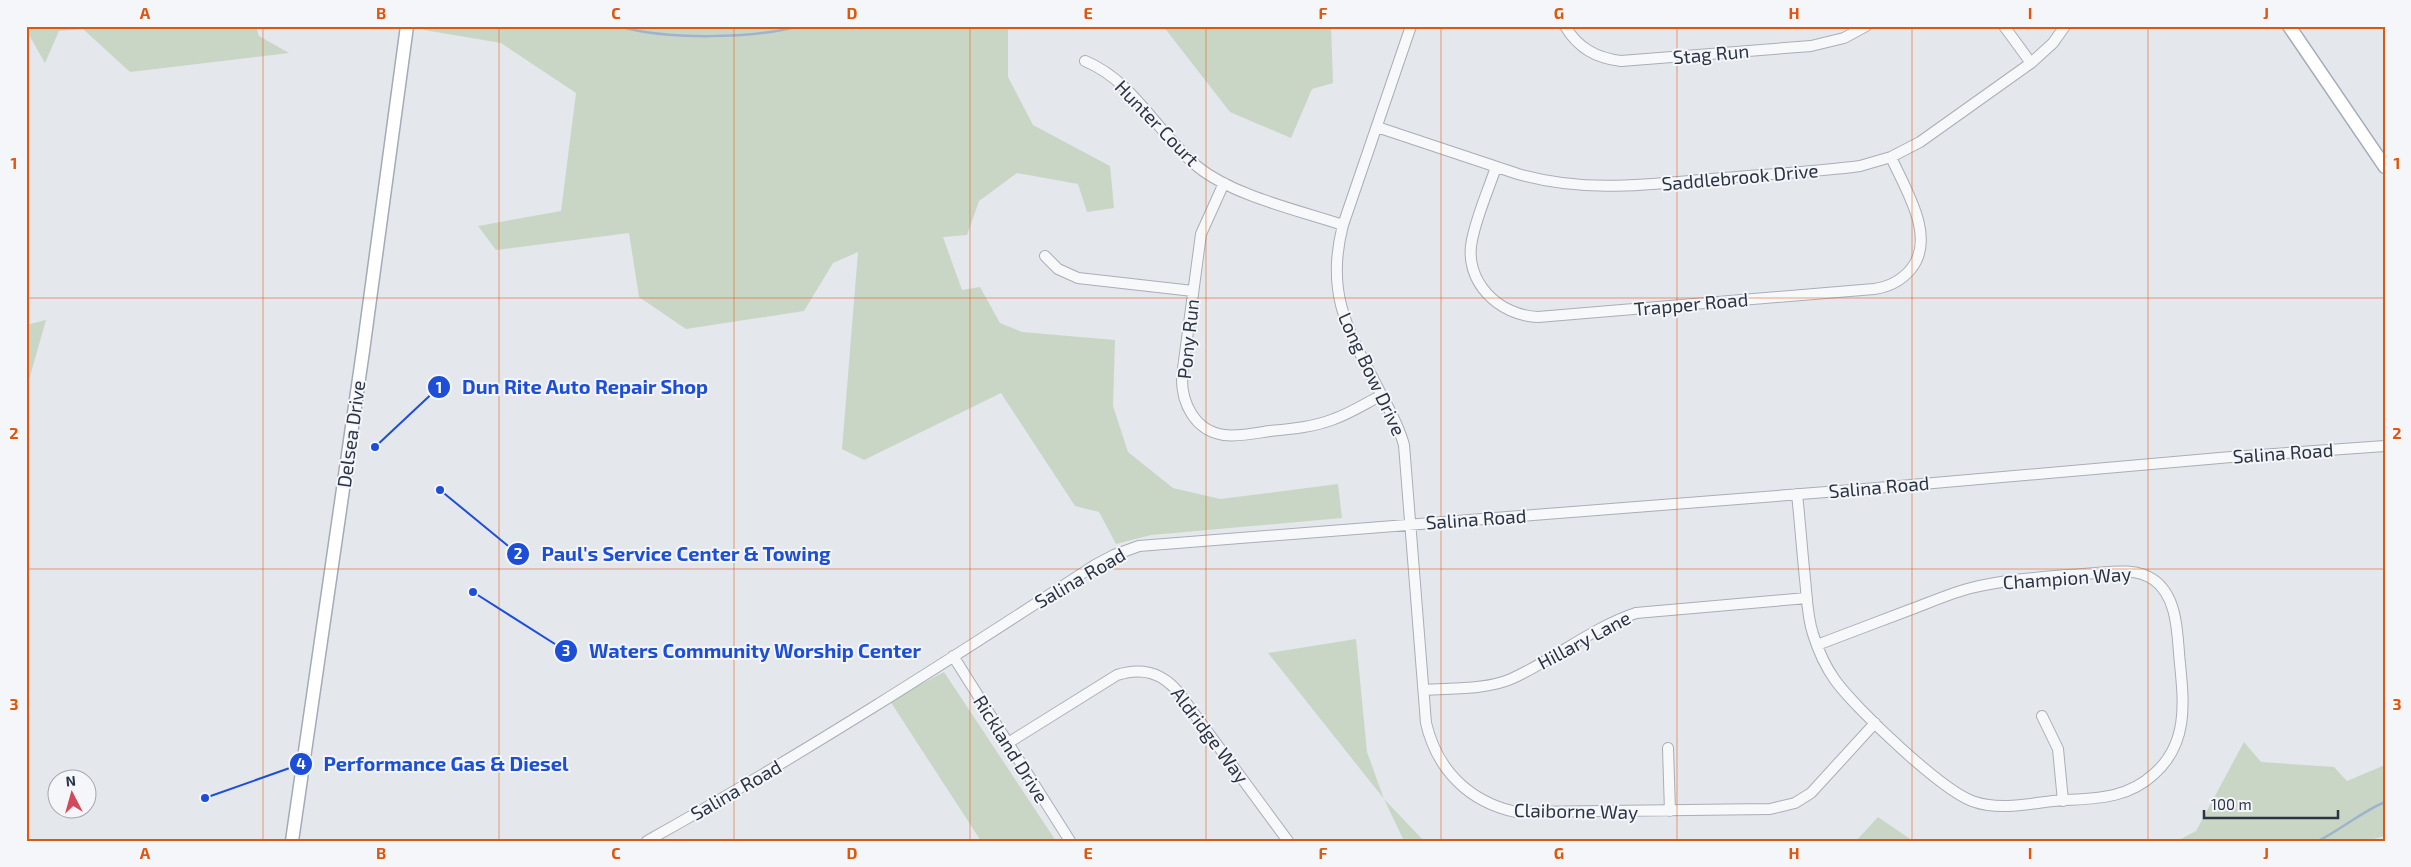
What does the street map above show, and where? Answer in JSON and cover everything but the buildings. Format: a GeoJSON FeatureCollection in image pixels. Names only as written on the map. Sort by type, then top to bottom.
{"type":"FeatureCollection","features":[{"type":"Feature","properties":{"kind":"main road","name":"Delsea Drive"},"geometry":{"type":"LineString","coordinates":[[292,841],[363,351],[407,26]]}},
{"type":"Feature","properties":{"kind":"main road"},"geometry":{"type":"LineString","coordinates":[[2293,28],[2385,167]]}},
{"type":"Feature","properties":{"kind":"street","name":"Long Bow Drive"},"geometry":{"type":"LineString","coordinates":[[1411,26],[1342,225],[1336,269],[1340,306],[1349,330],[1395,420],[1404,445],[1411,524]]}},
{"type":"Feature","properties":{"kind":"street","name":"Stag Run"},"geometry":{"type":"LineString","coordinates":[[1564,26],[1575,41],[1589,52],[1599,57],[1621,61],[1811,46],[1844,38],[1866,26]]}},
{"type":"Feature","properties":{"kind":"street"},"geometry":{"type":"LineString","coordinates":[[2004,26],[2031,63]]}},
{"type":"Feature","properties":{"kind":"street","name":"Saddlebrook Drive"},"geometry":{"type":"LineString","coordinates":[[1377,127],[1542,181],[1605,187],[1849,167],[1891,157],[1920,142],[2031,63],[2054,43],[2065,26]]}},
{"type":"Feature","properties":{"kind":"street","name":"Hunter Court"},"geometry":{"type":"LineString","coordinates":[[1085,61],[1104,68],[1119,81],[1185,155],[1211,176],[1224,184],[1342,225]]}},
{"type":"Feature","properties":{"kind":"street","name":"Trapper Road"},"geometry":{"type":"LineString","coordinates":[[1496,167],[1472,239],[1473,266],[1484,291],[1494,301],[1514,312],[1538,316],[1874,289],[1895,283],[1907,274],[1916,261],[1921,246],[1921,237],[1918,221],[1891,157]]}},
{"type":"Feature","properties":{"kind":"street","name":"Pony Run"},"geometry":{"type":"LineString","coordinates":[[1224,184],[1201,234],[1182,376],[1183,394],[1195,419],[1210,430],[1226,435],[1315,425],[1335,419],[1382,395]]}},
{"type":"Feature","properties":{"kind":"street"},"geometry":{"type":"LineString","coordinates":[[1045,256],[1058,269],[1078,278],[1193,291]]}},
{"type":"Feature","properties":{"kind":"street","name":"Salina Road"},"geometry":{"type":"LineString","coordinates":[[647,841],[735,792],[1095,565],[1127,550],[1151,544],[2385,446]]}},
{"type":"Feature","properties":{"kind":"street","name":"Champion Way"},"geometry":{"type":"LineString","coordinates":[[1797,494],[1810,623],[1817,645],[1835,679],[1875,723],[1941,782],[1967,799],[1983,804],[2005,806],[2107,798],[2132,790],[2162,767],[2179,736],[2184,700],[2173,609],[2166,593],[2154,580],[2136,572],[2126,571],[2002,581],[1954,593],[1817,645]]}},
{"type":"Feature","properties":{"kind":"street","name":"Claiborne Way"},"geometry":{"type":"LineString","coordinates":[[1411,524],[1426,723],[1436,754],[1457,782],[1478,799],[1502,809],[1529,814],[1770,809],[1795,803],[1820,786],[1875,723]]}},
{"type":"Feature","properties":{"kind":"street","name":"Hillary Lane"},"geometry":{"type":"LineString","coordinates":[[1424,690],[1485,685],[1509,680],[1615,621],[1636,613],[1807,598]]}},
{"type":"Feature","properties":{"kind":"street","name":"Rickland Drive"},"geometry":{"type":"LineString","coordinates":[[953,656],[1070,841]]}},
{"type":"Feature","properties":{"kind":"street","name":"Aldridge Way"},"geometry":{"type":"LineString","coordinates":[[1008,743],[1117,675],[1137,671],[1156,674],[1167,679],[1179,693],[1288,841]]}},
{"type":"Feature","properties":{"kind":"street"},"geometry":{"type":"LineString","coordinates":[[2042,716],[2058,750],[2063,800]]}},
{"type":"Feature","properties":{"kind":"street"},"geometry":{"type":"LineString","coordinates":[[1668,748],[1670,811]]}},
{"type":"Feature","properties":{"kind":"green space"},"geometry":{"type":"Polygon","coordinates":[[[26,26],[256,26],[259,36],[289,53],[130,72],[83,29],[59,31],[45,63],[29,35],[26,35],[26,26]]]}},
{"type":"Feature","properties":{"kind":"green space"},"geometry":{"type":"Polygon","coordinates":[[[424,26],[1008,26],[1008,77],[1033,125],[1110,166],[1114,208],[1087,212],[1078,184],[1017,173],[979,201],[967,235],[943,237],[962,290],[980,287],[1000,323],[1022,332],[1115,340],[1113,406],[1128,452],[1173,488],[1220,499],[1338,484],[1342,518],[1151,535],[1116,544],[1099,512],[1075,506],[1001,393],[864,460],[842,449],[858,252],[833,263],[804,311],[686,329],[639,297],[629,233],[496,250],[478,226],[561,211],[576,93],[501,43],[424,30],[424,26]]]}},
{"type":"Feature","properties":{"kind":"green space"},"geometry":{"type":"Polygon","coordinates":[[[1163,26],[1331,26],[1333,83],[1312,89],[1291,138],[1230,112],[1163,26]]]}},
{"type":"Feature","properties":{"kind":"green space"},"geometry":{"type":"Polygon","coordinates":[[[46,320],[26,390],[26,325],[46,320]]]}},
{"type":"Feature","properties":{"kind":"green space"},"geometry":{"type":"Polygon","coordinates":[[[1356,639],[1367,752],[1384,799],[1268,653],[1356,639]]]}},
{"type":"Feature","properties":{"kind":"green space"},"geometry":{"type":"Polygon","coordinates":[[[944,672],[1056,841],[981,841],[890,701],[944,672]]]}},
{"type":"Feature","properties":{"kind":"green space"},"geometry":{"type":"Polygon","coordinates":[[[2244,742],[2261,762],[2334,767],[2347,781],[2385,765],[2385,836],[2367,841],[2177,841],[2196,831],[2244,742]]]}},
{"type":"Feature","properties":{"kind":"green space"},"geometry":{"type":"Polygon","coordinates":[[[1384,799],[1424,841],[1404,841],[1384,799]]]}},
{"type":"Feature","properties":{"kind":"green space"},"geometry":{"type":"Polygon","coordinates":[[[1878,817],[1913,841],[1856,841],[1878,817]]]}},
{"type":"Feature","properties":{"kind":"waterway"},"geometry":{"type":"LineString","coordinates":[[618,26],[638,31],[684,36],[758,33],[800,26]]}},
{"type":"Feature","properties":{"kind":"waterway"},"geometry":{"type":"LineString","coordinates":[[2318,841],[2385,802]]}},
{"type":"Feature","properties":{"kind":"place","name":"Dun Rite Auto Repair Shop"},"geometry":{"type":"Point","coordinates":[375,447]}},
{"type":"Feature","properties":{"kind":"place","name":"Paul's Service Center & Towing"},"geometry":{"type":"Point","coordinates":[440,490]}},
{"type":"Feature","properties":{"kind":"place","name":"Waters Community Worship Center"},"geometry":{"type":"Point","coordinates":[473,592]}},
{"type":"Feature","properties":{"kind":"place","name":"Performance Gas & Diesel"},"geometry":{"type":"Point","coordinates":[205,798]}}]}
